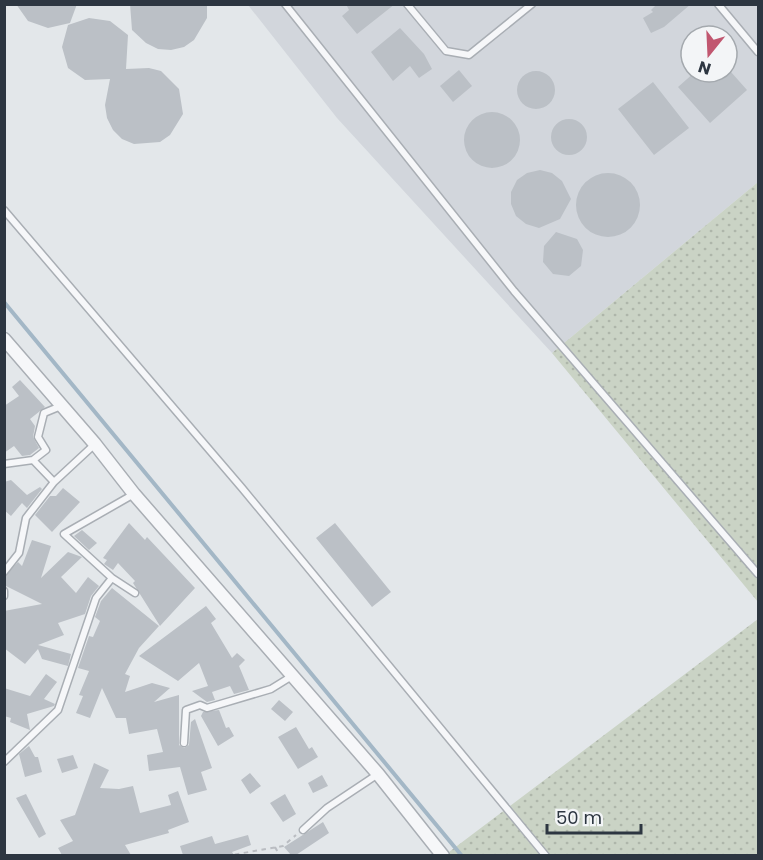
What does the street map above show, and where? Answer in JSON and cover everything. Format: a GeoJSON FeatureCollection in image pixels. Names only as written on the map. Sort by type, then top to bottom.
{"type":"FeatureCollection","features":[{"type":"Feature","properties":{"kind":"street"},"geometry":{"type":"LineString","coordinates":[[4,339],[95,444],[134,494],[378,774],[443,855]]}},
{"type":"Feature","properties":{"kind":"lane"},"geometry":{"type":"LineString","coordinates":[[285,4],[514,291],[759,574]]}},
{"type":"Feature","properties":{"kind":"lane"},"geometry":{"type":"LineString","coordinates":[[407,4],[446,51],[468,56],[532,4]]}},
{"type":"Feature","properties":{"kind":"lane"},"geometry":{"type":"LineString","coordinates":[[718,4],[759,52]]}},
{"type":"Feature","properties":{"kind":"lane"},"geometry":{"type":"LineString","coordinates":[[4,210],[242,488],[546,855]]}},
{"type":"Feature","properties":{"kind":"lane"},"geometry":{"type":"LineString","coordinates":[[4,464],[33,460],[46,450],[38,437],[44,413],[61,406]]}},
{"type":"Feature","properties":{"kind":"lane"},"geometry":{"type":"LineString","coordinates":[[4,572],[19,554],[26,518],[54,482],[95,444]]}},
{"type":"Feature","properties":{"kind":"lane"},"geometry":{"type":"LineString","coordinates":[[33,460],[54,482]]}},
{"type":"Feature","properties":{"kind":"lane"},"geometry":{"type":"LineString","coordinates":[[134,494],[64,534],[112,578],[135,593]]}},
{"type":"Feature","properties":{"kind":"lane"},"geometry":{"type":"LineString","coordinates":[[4,762],[58,710],[96,598],[112,578]]}},
{"type":"Feature","properties":{"kind":"lane"},"geometry":{"type":"LineString","coordinates":[[4,591],[4,596]]}},
{"type":"Feature","properties":{"kind":"lane"},"geometry":{"type":"LineString","coordinates":[[184,743],[183,716],[186,710],[200,705],[207,708],[256,694],[292,676]]}},
{"type":"Feature","properties":{"kind":"lane"},"geometry":{"type":"LineString","coordinates":[[303,830],[327,808],[378,774]]}},
{"type":"Feature","properties":{"kind":"path"},"geometry":{"type":"LineString","coordinates":[[226,855],[283,846],[303,830]]}},
{"type":"Feature","properties":{"kind":"path"},"geometry":{"type":"LineString","coordinates":[[275,847],[280,855]]}},
{"type":"Feature","properties":{"kind":"shaded area"},"geometry":{"type":"Polygon","coordinates":[[[248,5],[758,5],[758,182],[552,353],[337,118],[248,5]]]}},
{"type":"Feature","properties":{"kind":"green space"},"geometry":{"type":"Polygon","coordinates":[[[758,182],[758,602],[552,353],[758,182]]]}},
{"type":"Feature","properties":{"kind":"green space"},"geometry":{"type":"Polygon","coordinates":[[[758,619],[758,855],[451,856],[449,852],[758,619]]]}},
{"type":"Feature","properties":{"kind":"building"},"geometry":{"type":"Polygon","coordinates":[[[16,4],[77,4],[70,23],[48,28],[28,21],[16,4]]]}},
{"type":"Feature","properties":{"kind":"building"},"geometry":{"type":"Polygon","coordinates":[[[130,4],[207,4],[207,18],[194,40],[184,47],[171,50],[158,49],[146,43],[132,30],[130,4]]]}},
{"type":"Feature","properties":{"kind":"building"},"geometry":{"type":"Polygon","coordinates":[[[346,4],[395,4],[357,34],[342,16],[349,10],[346,4]]]}},
{"type":"Feature","properties":{"kind":"building"},"geometry":{"type":"Polygon","coordinates":[[[657,4],[691,4],[664,27],[651,33],[643,18],[653,12],[651,10],[657,4]]]}},
{"type":"Feature","properties":{"kind":"building"},"geometry":{"type":"Polygon","coordinates":[[[89,18],[110,21],[128,35],[126,69],[149,68],[161,71],[179,89],[183,114],[170,135],[160,142],[134,144],[122,139],[113,130],[107,118],[105,105],[110,79],[85,80],[68,68],[62,47],[68,25],[89,18]]]}},
{"type":"Feature","properties":{"kind":"building"},"geometry":{"type":"Polygon","coordinates":[[[400,28],[424,54],[432,69],[419,78],[410,66],[393,81],[371,52],[400,28]]]}},
{"type":"Feature","properties":{"kind":"building"},"geometry":{"type":"Polygon","coordinates":[[[459,70],[472,86],[453,102],[440,86],[459,70]]]}},
{"type":"Feature","properties":{"kind":"building"},"geometry":{"type":"Polygon","coordinates":[[[536,71],[550,76],[555,90],[550,104],[536,109],[522,104],[517,90],[522,76],[536,71]]]}},
{"type":"Feature","properties":{"kind":"building"},"geometry":{"type":"Polygon","coordinates":[[[739,81],[747,90],[710,123],[678,87],[681,84],[739,84],[739,81]]]}},
{"type":"Feature","properties":{"kind":"building"},"geometry":{"type":"Polygon","coordinates":[[[653,82],[689,128],[654,155],[618,109],[653,82]]]}},
{"type":"Feature","properties":{"kind":"building"},"geometry":{"type":"Polygon","coordinates":[[[486,112],[498,112],[508,116],[516,124],[520,140],[516,156],[508,164],[498,168],[486,168],[476,164],[468,156],[464,146],[464,134],[468,124],[476,116],[486,112]]]}},
{"type":"Feature","properties":{"kind":"building"},"geometry":{"type":"Polygon","coordinates":[[[569,119],[582,124],[587,137],[582,150],[569,155],[556,150],[551,137],[556,124],[569,119]]]}},
{"type":"Feature","properties":{"kind":"building"},"geometry":{"type":"Polygon","coordinates":[[[540,170],[552,173],[562,181],[571,199],[560,219],[539,228],[526,224],[516,216],[511,204],[511,192],[517,180],[527,173],[540,170]]]}},
{"type":"Feature","properties":{"kind":"building"},"geometry":{"type":"Polygon","coordinates":[[[608,173],[620,175],[631,182],[638,193],[640,205],[638,217],[631,228],[620,235],[608,237],[596,235],[585,228],[578,217],[576,205],[578,193],[585,182],[596,175],[608,173]]]}},
{"type":"Feature","properties":{"kind":"building"},"geometry":{"type":"Polygon","coordinates":[[[556,232],[577,239],[583,250],[581,266],[569,276],[553,274],[543,262],[544,246],[556,232]]]}},
{"type":"Feature","properties":{"kind":"building"},"geometry":{"type":"Polygon","coordinates":[[[20,380],[45,407],[30,419],[35,426],[33,437],[39,448],[30,455],[22,456],[14,446],[4,453],[4,406],[19,396],[12,387],[20,380]]]}},
{"type":"Feature","properties":{"kind":"building"},"geometry":{"type":"Polygon","coordinates":[[[11,480],[27,495],[40,487],[42,489],[27,508],[22,503],[11,516],[4,510],[4,482],[11,480]]]}},
{"type":"Feature","properties":{"kind":"building"},"geometry":{"type":"Polygon","coordinates":[[[63,488],[80,502],[52,532],[35,515],[50,496],[56,496],[63,488]]]}},
{"type":"Feature","properties":{"kind":"building"},"geometry":{"type":"Polygon","coordinates":[[[129,523],[145,540],[147,537],[195,588],[160,626],[133,583],[135,581],[118,563],[113,570],[104,564],[107,560],[103,558],[129,523]]]}},
{"type":"Feature","properties":{"kind":"building"},"geometry":{"type":"Polygon","coordinates":[[[335,523],[391,592],[372,607],[316,538],[335,523]]]}},
{"type":"Feature","properties":{"kind":"building"},"geometry":{"type":"Polygon","coordinates":[[[82,530],[97,543],[89,550],[74,536],[82,530]]]}},
{"type":"Feature","properties":{"kind":"building"},"geometry":{"type":"Polygon","coordinates":[[[32,540],[51,546],[41,578],[68,552],[82,557],[61,577],[76,593],[88,577],[99,586],[91,596],[85,614],[58,623],[64,635],[38,645],[71,654],[68,666],[42,659],[38,649],[25,664],[4,648],[4,611],[42,604],[4,585],[4,577],[18,562],[22,566],[32,540]]]}},
{"type":"Feature","properties":{"kind":"building"},"geometry":{"type":"Polygon","coordinates":[[[112,588],[159,626],[139,648],[125,674],[130,676],[125,692],[152,683],[170,688],[154,702],[179,695],[179,745],[184,748],[189,745],[191,722],[195,719],[212,768],[201,772],[207,790],[188,795],[180,767],[149,771],[147,755],[163,752],[157,729],[129,734],[126,718],[116,718],[102,688],[90,718],[76,713],[83,696],[79,695],[89,671],[78,668],[89,636],[93,637],[100,621],[95,617],[101,601],[112,588]]]}},
{"type":"Feature","properties":{"kind":"building"},"geometry":{"type":"Polygon","coordinates":[[[206,606],[216,619],[211,623],[232,658],[237,653],[245,660],[239,666],[249,690],[234,694],[230,686],[212,692],[215,700],[207,702],[192,691],[208,686],[199,663],[178,681],[139,656],[206,606]]]}},
{"type":"Feature","properties":{"kind":"building"},"geometry":{"type":"Polygon","coordinates":[[[46,674],[57,682],[44,699],[55,704],[54,706],[27,714],[30,730],[10,722],[11,718],[4,716],[4,688],[30,696],[46,674]]]}},
{"type":"Feature","properties":{"kind":"building"},"geometry":{"type":"Polygon","coordinates":[[[279,700],[293,712],[285,721],[271,709],[279,700]]]}},
{"type":"Feature","properties":{"kind":"building"},"geometry":{"type":"Polygon","coordinates":[[[219,710],[226,728],[229,727],[234,736],[218,746],[201,716],[203,712],[219,710]]]}},
{"type":"Feature","properties":{"kind":"building"},"geometry":{"type":"Polygon","coordinates":[[[296,727],[309,749],[312,747],[318,757],[298,769],[278,737],[296,727]]]}},
{"type":"Feature","properties":{"kind":"building"},"geometry":{"type":"Polygon","coordinates":[[[29,746],[35,757],[38,757],[42,772],[25,777],[19,754],[29,746]]]}},
{"type":"Feature","properties":{"kind":"building"},"geometry":{"type":"Polygon","coordinates":[[[73,755],[78,768],[62,773],[57,759],[73,755]]]}},
{"type":"Feature","properties":{"kind":"building"},"geometry":{"type":"Polygon","coordinates":[[[94,763],[109,770],[100,788],[119,789],[133,786],[140,813],[171,805],[168,795],[178,791],[189,822],[168,830],[169,833],[125,845],[131,855],[62,855],[58,848],[73,841],[60,820],[75,815],[94,763]]]}},
{"type":"Feature","properties":{"kind":"building"},"geometry":{"type":"Polygon","coordinates":[[[250,773],[261,786],[250,794],[241,780],[250,773]]]}},
{"type":"Feature","properties":{"kind":"building"},"geometry":{"type":"Polygon","coordinates":[[[322,775],[328,786],[313,793],[308,783],[322,775]]]}},
{"type":"Feature","properties":{"kind":"building"},"geometry":{"type":"Polygon","coordinates":[[[26,794],[46,834],[39,838],[16,798],[26,794]]]}},
{"type":"Feature","properties":{"kind":"building"},"geometry":{"type":"Polygon","coordinates":[[[285,794],[296,814],[283,822],[270,803],[285,794]]]}},
{"type":"Feature","properties":{"kind":"building"},"geometry":{"type":"Polygon","coordinates":[[[323,822],[329,833],[296,855],[291,855],[284,847],[323,822]]]}},
{"type":"Feature","properties":{"kind":"building"},"geometry":{"type":"Polygon","coordinates":[[[248,835],[251,845],[232,852],[234,855],[183,855],[180,846],[212,836],[215,844],[248,835]]]}},
{"type":"Feature","properties":{"kind":"waterway"},"geometry":{"type":"LineString","coordinates":[[4,302],[462,856]]}}]}
